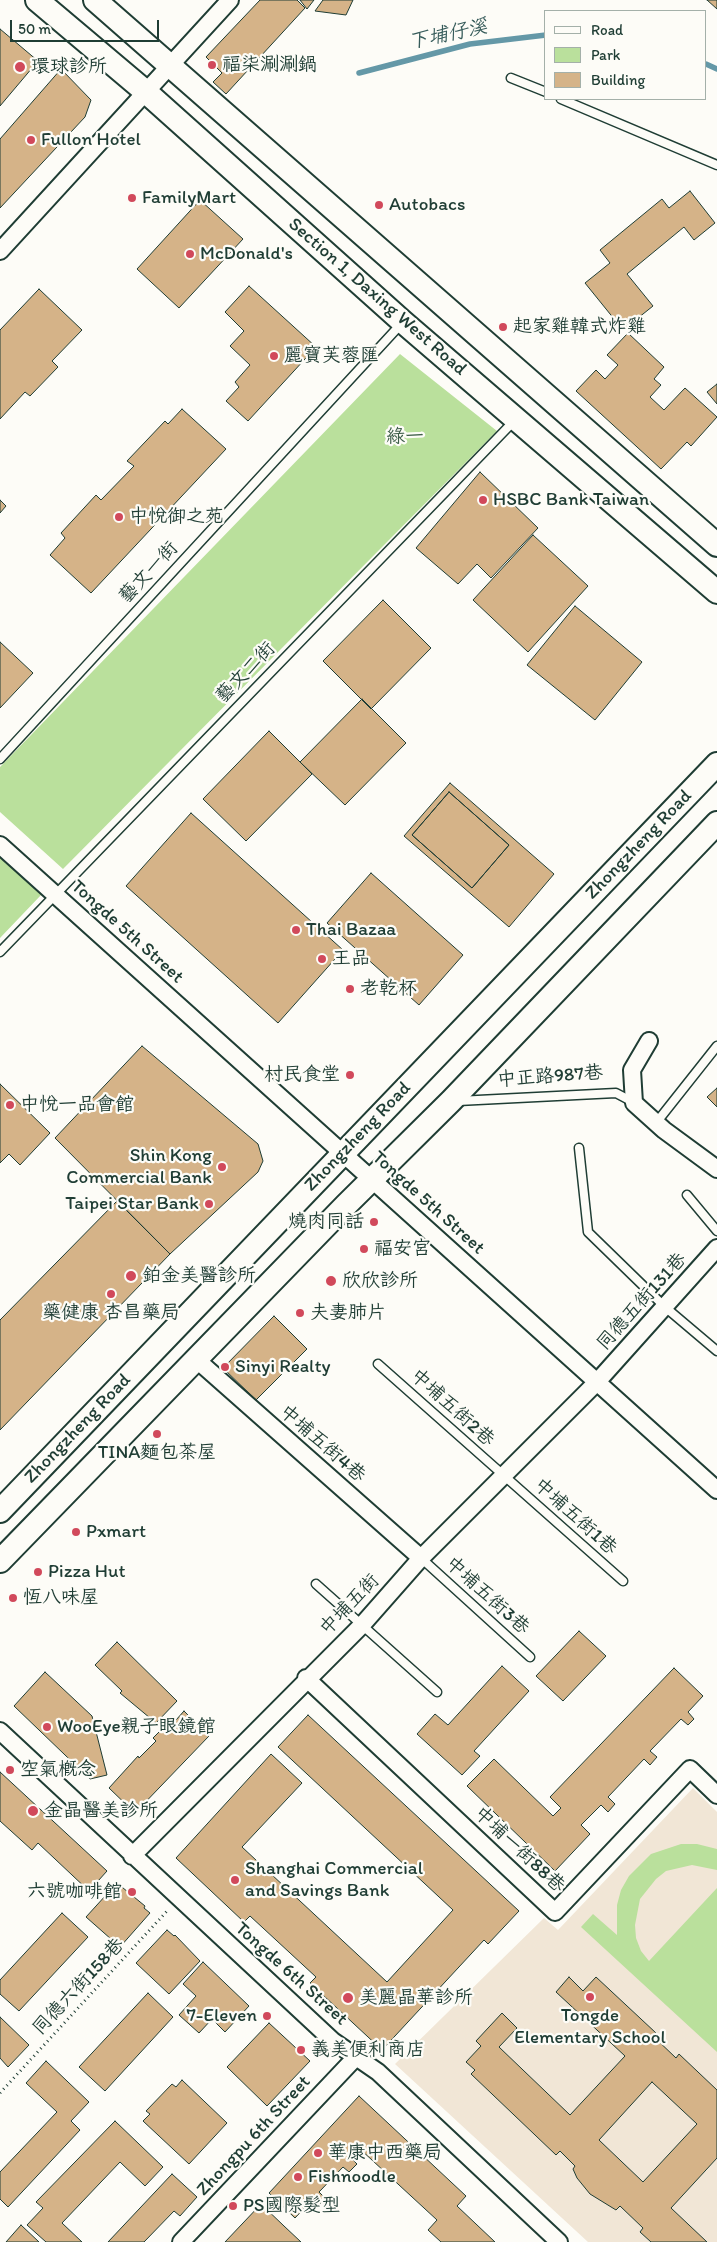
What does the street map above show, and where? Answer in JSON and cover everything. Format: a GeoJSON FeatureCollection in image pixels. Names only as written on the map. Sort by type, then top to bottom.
{"type":"FeatureCollection","features":[{"type":"Feature","properties":{"kind":"street","name":"Section 1, Daxing West Road"},"geometry":{"type":"LineString","coordinates":[[37,0],[146,92],[403,322],[717,592]]}},
{"type":"Feature","properties":{"kind":"street","name":"Section 1, Daxing West Road"},"geometry":{"type":"LineString","coordinates":[[95,0],[717,545]]}},
{"type":"Feature","properties":{"kind":"street"},"geometry":{"type":"LineString","coordinates":[[0,251],[230,0]]}},
{"type":"Feature","properties":{"kind":"street","name":"Zhongzheng Road"},"geometry":{"type":"LineString","coordinates":[[0,1511],[717,764]]}},
{"type":"Feature","properties":{"kind":"street","name":"Zhongzheng Road"},"geometry":{"type":"LineString","coordinates":[[0,1561],[372,1180],[451,1102],[717,823]]}},
{"type":"Feature","properties":{"kind":"street","name":"Tongde 5th Street"},"geometry":{"type":"LineString","coordinates":[[0,845],[717,1490]]}},
{"type":"Feature","properties":{"kind":"street"},"geometry":{"type":"LineString","coordinates":[[634,1103],[632,1070],[649,1041]]}},
{"type":"Feature","properties":{"kind":"street","name":"中正路987巷"},"geometry":{"type":"LineString","coordinates":[[634,1103],[656,1123],[717,1169]]}},
{"type":"Feature","properties":{"kind":"street","name":"同德五街131巷"},"geometry":{"type":"LineString","coordinates":[[597,1382],[717,1248]]}},
{"type":"Feature","properties":{"kind":"street","name":"中埔五街4巷"},"geometry":{"type":"LineString","coordinates":[[196,1360],[421,1558]]}},
{"type":"Feature","properties":{"kind":"street","name":"中埔五街"},"geometry":{"type":"LineString","coordinates":[[132,1856],[306,1678],[362,1625],[421,1558],[597,1382]]}},
{"type":"Feature","properties":{"kind":"street","name":"中埔一街88巷"},"geometry":{"type":"LineString","coordinates":[[306,1678],[555,1912],[690,1769],[717,1794]]}},
{"type":"Feature","properties":{"kind":"street","name":"Tongde 6th Street"},"geometry":{"type":"LineString","coordinates":[[0,1731],[132,1856],[333,2041],[378,2072],[559,2242]]}},
{"type":"Feature","properties":{"kind":"street","name":"Zhongpu 6th Street"},"geometry":{"type":"LineString","coordinates":[[181,2242],[356,2057]]}},
{"type":"Feature","properties":{"kind":"lane"},"geometry":{"type":"LineString","coordinates":[[511,78],[544,91]]}},
{"type":"Feature","properties":{"kind":"lane"},"geometry":{"type":"LineString","coordinates":[[563,100],[717,165]]}},
{"type":"Feature","properties":{"kind":"lane","name":"藝文一街"},"geometry":{"type":"LineString","coordinates":[[0,759],[403,322]]}},
{"type":"Feature","properties":{"kind":"lane","name":"藝文二街"},"geometry":{"type":"LineString","coordinates":[[0,952],[516,418]]}},
{"type":"Feature","properties":{"kind":"lane"},"geometry":{"type":"LineString","coordinates":[[656,1123],[717,1046]]}},
{"type":"Feature","properties":{"kind":"lane","name":"中正路987巷"},"geometry":{"type":"LineString","coordinates":[[451,1102],[616,1092],[634,1103]]}},
{"type":"Feature","properties":{"kind":"lane"},"geometry":{"type":"LineString","coordinates":[[579,1148],[588,1232],[665,1307],[717,1351]]}},
{"type":"Feature","properties":{"kind":"lane"},"geometry":{"type":"LineString","coordinates":[[687,1195],[717,1231]]}},
{"type":"Feature","properties":{"kind":"lane","name":"中埔五街2巷"},"geometry":{"type":"LineString","coordinates":[[378,1364],[505,1476]]}},
{"type":"Feature","properties":{"kind":"lane","name":"中埔五街1巷"},"geometry":{"type":"LineString","coordinates":[[505,1476],[623,1581]]}},
{"type":"Feature","properties":{"kind":"lane","name":"中埔五街3巷"},"geometry":{"type":"LineString","coordinates":[[421,1558],[530,1657]]}},
{"type":"Feature","properties":{"kind":"lane"},"geometry":{"type":"LineString","coordinates":[[316,1584],[437,1692]]}},
{"type":"Feature","properties":{"kind":"path","name":"同德六街158巷"},"geometry":{"type":"LineString","coordinates":[[0,2093],[179,1899]]}},
{"type":"Feature","properties":{"kind":"shaded area","name":"Tongde Elementary School"},"geometry":{"type":"Polygon","coordinates":[[[693,1788],[717,1812],[717,2242],[588,2242],[395,2064],[544,1918],[558,1930],[693,1788]]]}},
{"type":"Feature","properties":{"kind":"green space","name":"綠一"},"geometry":{"type":"Polygon","coordinates":[[[400,354],[497,431],[63,869],[0,812],[0,767],[400,354]]]}},
{"type":"Feature","properties":{"kind":"green space"},"geometry":{"type":"Polygon","coordinates":[[[0,856],[42,894],[0,938],[0,856]]]}},
{"type":"Feature","properties":{"kind":"green space"},"geometry":{"type":"Polygon","coordinates":[[[681,1844],[697,1844],[717,1849],[717,1870],[692,1865],[666,1871],[656,1879],[640,1899],[635,1925],[636,1938],[641,1951],[649,1961],[717,1888],[717,2052],[581,1927],[593,1914],[617,1935],[617,1905],[621,1890],[629,1876],[651,1854],[681,1844]]]}},
{"type":"Feature","properties":{"kind":"building"},"geometry":{"type":"Polygon","coordinates":[[[260,0],[297,0],[305,8],[226,94],[213,82],[222,73],[206,57],[260,0]]]}},
{"type":"Feature","properties":{"kind":"building"},"geometry":{"type":"Polygon","coordinates":[[[300,0],[314,0],[307,9],[300,0]]]}},
{"type":"Feature","properties":{"kind":"building"},"geometry":{"type":"Polygon","coordinates":[[[323,0],[353,0],[346,15],[315,11],[323,0]]]}},
{"type":"Feature","properties":{"kind":"building"},"geometry":{"type":"Polygon","coordinates":[[[707,0],[717,0],[717,9],[707,0]]]}},
{"type":"Feature","properties":{"kind":"building"},"geometry":{"type":"Polygon","coordinates":[[[0,29],[38,61],[0,106],[0,29]]]}},
{"type":"Feature","properties":{"kind":"building","name":"Fullon Hotel"},"geometry":{"type":"Polygon","coordinates":[[[61,69],[91,100],[85,117],[0,208],[0,139],[61,69]]]}},
{"type":"Feature","properties":{"kind":"building"},"geometry":{"type":"Polygon","coordinates":[[[690,191],[715,223],[694,240],[684,227],[627,274],[653,306],[623,330],[585,283],[610,263],[600,250],[662,199],[669,208],[690,191]]]}},
{"type":"Feature","properties":{"kind":"building","name":"McDonald's"},"geometry":{"type":"Polygon","coordinates":[[[200,200],[243,239],[179,308],[137,269],[200,200]]]}},
{"type":"Feature","properties":{"kind":"building","name":"麗寶芙蓉匯"},"geometry":{"type":"Polygon","coordinates":[[[249,286],[316,347],[248,421],[226,401],[239,387],[235,382],[250,365],[230,346],[244,331],[225,312],[249,286]]]}},
{"type":"Feature","properties":{"kind":"building"},"geometry":{"type":"Polygon","coordinates":[[[39,289],[82,330],[52,361],[58,367],[30,396],[25,392],[0,419],[0,330],[39,289]]]}},
{"type":"Feature","properties":{"kind":"building"},"geometry":{"type":"Polygon","coordinates":[[[628,333],[664,367],[654,379],[661,385],[650,397],[664,410],[685,388],[717,417],[691,446],[687,442],[661,469],[576,391],[596,370],[605,379],[618,365],[607,355],[628,333]]]}},
{"type":"Feature","properties":{"kind":"building"},"geometry":{"type":"Polygon","coordinates":[[[717,384],[717,404],[707,392],[717,384]]]}},
{"type":"Feature","properties":{"kind":"building","name":"中悅御之苑"},"geometry":{"type":"Polygon","coordinates":[[[182,409],[226,449],[91,593],[50,555],[65,538],[61,533],[96,495],[101,500],[134,466],[127,461],[165,421],[168,424],[182,409]]]}},
{"type":"Feature","properties":{"kind":"building","name":"HSBC Bank Taiwan"},"geometry":{"type":"Polygon","coordinates":[[[480,472],[538,528],[491,578],[477,564],[458,584],[416,548],[480,472]]]}},
{"type":"Feature","properties":{"kind":"building"},"geometry":{"type":"Polygon","coordinates":[[[0,500],[6,506],[0,513],[0,500]]]}},
{"type":"Feature","properties":{"kind":"building"},"geometry":{"type":"Polygon","coordinates":[[[533,535],[588,586],[528,652],[473,600],[533,535]]]}},
{"type":"Feature","properties":{"kind":"building"},"geometry":{"type":"Polygon","coordinates":[[[383,600],[431,648],[371,709],[323,661],[383,600]]]}},
{"type":"Feature","properties":{"kind":"building"},"geometry":{"type":"Polygon","coordinates":[[[575,606],[642,662],[595,720],[527,665],[575,606]]]}},
{"type":"Feature","properties":{"kind":"building"},"geometry":{"type":"Polygon","coordinates":[[[0,642],[33,673],[0,708],[0,642]]]}},
{"type":"Feature","properties":{"kind":"building"},"geometry":{"type":"Polygon","coordinates":[[[362,699],[406,743],[345,805],[300,762],[362,699]]]}},
{"type":"Feature","properties":{"kind":"building"},"geometry":{"type":"Polygon","coordinates":[[[269,731],[312,774],[246,841],[203,799],[269,731]]]}},
{"type":"Feature","properties":{"kind":"building"},"geometry":{"type":"Polygon","coordinates":[[[450,783],[554,874],[509,927],[404,836],[450,783]],[[449,792],[412,835],[472,888],[509,845],[449,792]]]}},
{"type":"Feature","properties":{"kind":"building"},"geometry":{"type":"Polygon","coordinates":[[[449,792],[509,845],[472,888],[412,835],[449,792]]]}},
{"type":"Feature","properties":{"kind":"building"},"geometry":{"type":"Polygon","coordinates":[[[191,813],[343,950],[278,1023],[126,886],[191,813]]]}},
{"type":"Feature","properties":{"kind":"building"},"geometry":{"type":"Polygon","coordinates":[[[371,873],[463,955],[419,1005],[327,923],[371,873]]]}},
{"type":"Feature","properties":{"kind":"building"},"geometry":{"type":"Polygon","coordinates":[[[142,1046],[258,1144],[263,1161],[258,1172],[170,1254],[55,1138],[142,1046]]]}},
{"type":"Feature","properties":{"kind":"building","name":"中悅一品會館"},"geometry":{"type":"Polygon","coordinates":[[[0,1084],[50,1133],[20,1165],[9,1154],[0,1163],[0,1084]]]}},
{"type":"Feature","properties":{"kind":"building"},"geometry":{"type":"Polygon","coordinates":[[[717,1088],[717,1107],[707,1097],[717,1088]]]}},
{"type":"Feature","properties":{"kind":"building"},"geometry":{"type":"Polygon","coordinates":[[[117,1201],[170,1254],[0,1430],[0,1320],[117,1201]]]}},
{"type":"Feature","properties":{"kind":"building"},"geometry":{"type":"Polygon","coordinates":[[[274,1316],[307,1349],[256,1400],[223,1368],[274,1316]]]}},
{"type":"Feature","properties":{"kind":"building"},"geometry":{"type":"Polygon","coordinates":[[[579,1631],[606,1656],[563,1701],[536,1676],[579,1631]]]}},
{"type":"Feature","properties":{"kind":"building"},"geometry":{"type":"Polygon","coordinates":[[[117,1642],[177,1701],[156,1723],[120,1693],[122,1691],[95,1665],[117,1642]]]}},
{"type":"Feature","properties":{"kind":"building"},"geometry":{"type":"Polygon","coordinates":[[[502,1666],[529,1691],[474,1751],[480,1756],[462,1775],[417,1734],[435,1714],[448,1725],[502,1666]]]}},
{"type":"Feature","properties":{"kind":"building"},"geometry":{"type":"Polygon","coordinates":[[[674,1668],[703,1696],[688,1712],[694,1719],[688,1725],[681,1719],[650,1751],[657,1757],[650,1765],[644,1759],[608,1797],[615,1804],[608,1812],[601,1805],[581,1825],[590,1834],[555,1871],[467,1786],[494,1759],[553,1816],[561,1808],[550,1797],[674,1668]]]}},
{"type":"Feature","properties":{"kind":"building"},"geometry":{"type":"Polygon","coordinates":[[[45,1672],[92,1716],[107,1775],[90,1779],[14,1706],[45,1672]]]}},
{"type":"Feature","properties":{"kind":"building"},"geometry":{"type":"Polygon","coordinates":[[[184,1711],[209,1736],[135,1813],[109,1788],[138,1756],[139,1758],[156,1741],[153,1738],[173,1718],[176,1720],[184,1711]]]}},
{"type":"Feature","properties":{"kind":"building"},"geometry":{"type":"Polygon","coordinates":[[[308,1715],[519,1911],[488,1944],[484,1940],[382,2050],[310,1983],[316,1977],[250,1916],[244,1922],[176,1858],[271,1754],[302,1783],[242,1847],[387,1982],[453,1910],[278,1747],[308,1715]]]}},
{"type":"Feature","properties":{"kind":"building"},"geometry":{"type":"Polygon","coordinates":[[[0,1772],[107,1871],[89,1891],[38,1843],[32,1850],[0,1821],[0,1772]]]}},
{"type":"Feature","properties":{"kind":"building"},"geometry":{"type":"Polygon","coordinates":[[[117,1883],[145,1906],[144,1908],[150,1913],[120,1947],[86,1917],[117,1883]]]}},
{"type":"Feature","properties":{"kind":"building"},"geometry":{"type":"Polygon","coordinates":[[[62,1913],[88,1937],[19,2011],[0,1994],[0,1980],[62,1913]]]}},
{"type":"Feature","properties":{"kind":"building"},"geometry":{"type":"Polygon","coordinates":[[[167,1930],[175,1935],[200,1961],[169,1994],[136,1963],[167,1930]]]}},
{"type":"Feature","properties":{"kind":"building"},"geometry":{"type":"Polygon","coordinates":[[[203,1962],[249,2006],[225,2032],[212,2019],[199,2033],[179,2015],[196,1996],[183,1984],[203,1962]]]}},
{"type":"Feature","properties":{"kind":"building"},"geometry":{"type":"Polygon","coordinates":[[[569,1977],[583,1991],[596,1977],[656,2033],[653,2036],[676,2058],[679,2054],[717,2090],[717,2158],[671,2208],[707,2242],[651,2242],[640,2232],[643,2228],[620,2206],[616,2210],[590,2194],[577,2178],[573,2169],[575,2166],[560,2151],[556,2155],[471,2074],[475,2070],[466,2062],[481,2046],[476,2041],[502,2013],[517,2028],[499,2047],[570,2115],[625,2056],[556,1992],[569,1977]],[[652,2082],[599,2140],[643,2182],[697,2124],[652,2082]]]}},
{"type":"Feature","properties":{"kind":"building"},"geometry":{"type":"Polygon","coordinates":[[[148,1993],[173,2017],[105,2091],[79,2067],[148,1993]]]}},
{"type":"Feature","properties":{"kind":"building"},"geometry":{"type":"Polygon","coordinates":[[[0,2017],[29,2045],[8,2067],[0,2058],[0,2017]]]}},
{"type":"Feature","properties":{"kind":"building"},"geometry":{"type":"Polygon","coordinates":[[[269,2023],[310,2061],[267,2106],[227,2067],[269,2023]]]}},
{"type":"Feature","properties":{"kind":"building"},"geometry":{"type":"Polygon","coordinates":[[[46,2061],[89,2102],[71,2121],[80,2130],[8,2207],[0,2199],[0,2172],[57,2112],[26,2083],[46,2061]]]}},
{"type":"Feature","properties":{"kind":"building"},"geometry":{"type":"Polygon","coordinates":[[[182,2080],[227,2123],[189,2164],[143,2121],[150,2114],[146,2111],[172,2084],[176,2087],[182,2080]]]}},
{"type":"Feature","properties":{"kind":"building"},"geometry":{"type":"Polygon","coordinates":[[[359,2096],[466,2196],[457,2206],[495,2242],[441,2242],[428,2230],[437,2220],[360,2149],[351,2158],[357,2164],[349,2172],[343,2167],[319,2192],[325,2198],[317,2207],[311,2201],[295,2218],[269,2193],[359,2096]]]}},
{"type":"Feature","properties":{"kind":"building"},"geometry":{"type":"Polygon","coordinates":[[[115,2121],[163,2167],[145,2186],[120,2162],[62,2223],[82,2242],[46,2242],[27,2225],[43,2208],[36,2202],[115,2121]]]}},
{"type":"Feature","properties":{"kind":"building"},"geometry":{"type":"Polygon","coordinates":[[[172,2174],[197,2197],[180,2216],[174,2211],[144,2242],[108,2242],[172,2174]]]}},
{"type":"Feature","properties":{"kind":"building"},"geometry":{"type":"Polygon","coordinates":[[[261,2204],[284,2226],[301,2242],[225,2242],[261,2204]]]}},
{"type":"Feature","properties":{"kind":"building"},"geometry":{"type":"Polygon","coordinates":[[[21,2225],[39,2242],[6,2242],[21,2225]]]}},
{"type":"Feature","properties":{"kind":"waterway","name":"下埔仔溪"},"geometry":{"type":"LineString","coordinates":[[359,73],[470,44],[544,35]]}},
{"type":"Feature","properties":{"kind":"waterway","name":"下埔仔溪"},"geometry":{"type":"LineString","coordinates":[[707,64],[717,69]]}},
{"type":"Feature","properties":{"kind":"place","name":"福柒涮涮鍋"},"geometry":{"type":"Point","coordinates":[212,65]}},
{"type":"Feature","properties":{"kind":"place","name":"環球診所"},"geometry":{"type":"Point","coordinates":[20,67]}},
{"type":"Feature","properties":{"kind":"place","name":"Fullon Hotel"},"geometry":{"type":"Point","coordinates":[31,140]}},
{"type":"Feature","properties":{"kind":"place","name":"FamilyMart"},"geometry":{"type":"Point","coordinates":[132,198]}},
{"type":"Feature","properties":{"kind":"place","name":"Autobacs"},"geometry":{"type":"Point","coordinates":[379,205]}},
{"type":"Feature","properties":{"kind":"place","name":"McDonald's"},"geometry":{"type":"Point","coordinates":[190,254]}},
{"type":"Feature","properties":{"kind":"place","name":"起家雞韓式炸雞"},"geometry":{"type":"Point","coordinates":[503,327]}},
{"type":"Feature","properties":{"kind":"place","name":"麗寶芙蓉匯"},"geometry":{"type":"Point","coordinates":[274,356]}},
{"type":"Feature","properties":{"kind":"place","name":"HSBC Bank Taiwan"},"geometry":{"type":"Point","coordinates":[483,500]}},
{"type":"Feature","properties":{"kind":"place","name":"中悅御之苑"},"geometry":{"type":"Point","coordinates":[119,517]}},
{"type":"Feature","properties":{"kind":"place","name":"Thai Bazaa"},"geometry":{"type":"Point","coordinates":[296,930]}},
{"type":"Feature","properties":{"kind":"place","name":"王品"},"geometry":{"type":"Point","coordinates":[322,959]}},
{"type":"Feature","properties":{"kind":"place","name":"老乾杯"},"geometry":{"type":"Point","coordinates":[350,989]}},
{"type":"Feature","properties":{"kind":"place","name":"村民食堂"},"geometry":{"type":"Point","coordinates":[350,1075]}},
{"type":"Feature","properties":{"kind":"place","name":"中悅一品會館"},"geometry":{"type":"Point","coordinates":[10,1105]}},
{"type":"Feature","properties":{"kind":"place","name":"Shin Kong Commercial Bank"},"geometry":{"type":"Point","coordinates":[222,1167]}},
{"type":"Feature","properties":{"kind":"place","name":"Taipei Star Bank"},"geometry":{"type":"Point","coordinates":[209,1204]}},
{"type":"Feature","properties":{"kind":"place","name":"燒肉同話"},"geometry":{"type":"Point","coordinates":[374,1222]}},
{"type":"Feature","properties":{"kind":"place","name":"福安宮"},"geometry":{"type":"Point","coordinates":[364,1249]}},
{"type":"Feature","properties":{"kind":"place","name":"鉑金美醫診所"},"geometry":{"type":"Point","coordinates":[131,1276]}},
{"type":"Feature","properties":{"kind":"place","name":"欣欣診所"},"geometry":{"type":"Point","coordinates":[331,1281]}},
{"type":"Feature","properties":{"kind":"place","name":"藥健康 杏昌藥局"},"geometry":{"type":"Point","coordinates":[111,1294]}},
{"type":"Feature","properties":{"kind":"place","name":"夫妻肺片"},"geometry":{"type":"Point","coordinates":[300,1313]}},
{"type":"Feature","properties":{"kind":"place","name":"Sinyi Realty"},"geometry":{"type":"Point","coordinates":[225,1367]}},
{"type":"Feature","properties":{"kind":"place","name":"TINA麵包茶屋"},"geometry":{"type":"Point","coordinates":[157,1434]}},
{"type":"Feature","properties":{"kind":"place","name":"Pxmart"},"geometry":{"type":"Point","coordinates":[76,1532]}},
{"type":"Feature","properties":{"kind":"place","name":"Pizza Hut"},"geometry":{"type":"Point","coordinates":[38,1572]}},
{"type":"Feature","properties":{"kind":"place","name":"恆八味屋"},"geometry":{"type":"Point","coordinates":[13,1598]}},
{"type":"Feature","properties":{"kind":"place","name":"WooEye親子眼鏡館"},"geometry":{"type":"Point","coordinates":[47,1727]}},
{"type":"Feature","properties":{"kind":"place","name":"空氣概念"},"geometry":{"type":"Point","coordinates":[10,1770]}},
{"type":"Feature","properties":{"kind":"place","name":"金晶醫美診所"},"geometry":{"type":"Point","coordinates":[33,1811]}},
{"type":"Feature","properties":{"kind":"place","name":"Shanghai Commercial and Savings Bank"},"geometry":{"type":"Point","coordinates":[235,1880]}},
{"type":"Feature","properties":{"kind":"place","name":"六號咖啡館"},"geometry":{"type":"Point","coordinates":[132,1892]}},
{"type":"Feature","properties":{"kind":"place","name":"Tongde Elementary School"},"geometry":{"type":"Point","coordinates":[590,1997]}},
{"type":"Feature","properties":{"kind":"place","name":"美麗晶華診所"},"geometry":{"type":"Point","coordinates":[348,1998]}},
{"type":"Feature","properties":{"kind":"place","name":"7-Eleven"},"geometry":{"type":"Point","coordinates":[267,2016]}},
{"type":"Feature","properties":{"kind":"place","name":"義美便利商店"},"geometry":{"type":"Point","coordinates":[301,2050]}},
{"type":"Feature","properties":{"kind":"place","name":"華康中西藥局"},"geometry":{"type":"Point","coordinates":[318,2153]}},
{"type":"Feature","properties":{"kind":"place","name":"Fishnoodle"},"geometry":{"type":"Point","coordinates":[298,2177]}},
{"type":"Feature","properties":{"kind":"place","name":"PS國際髮型"},"geometry":{"type":"Point","coordinates":[233,2206]}}]}
